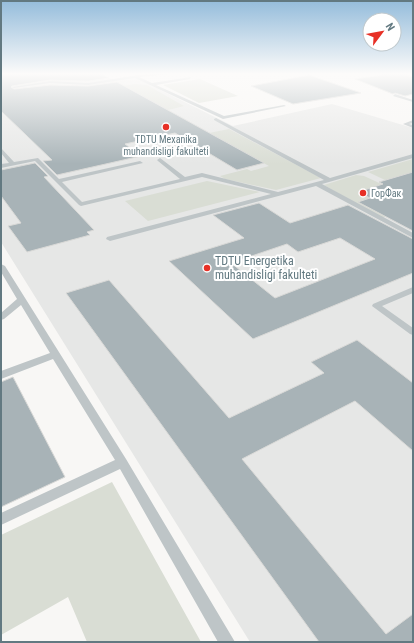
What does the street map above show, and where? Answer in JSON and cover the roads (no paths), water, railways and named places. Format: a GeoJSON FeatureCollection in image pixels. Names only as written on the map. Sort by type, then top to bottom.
{"type":"FeatureCollection","features":[{"type":"Feature","properties":{"kind":"lane"},"geometry":{"type":"LineString","coordinates":[[187,104],[329,180]]}},
{"type":"Feature","properties":{"kind":"lane"},"geometry":{"type":"LineString","coordinates":[[193,104],[223,118],[284,106]]}},
{"type":"Feature","properties":{"kind":"lane"},"geometry":{"type":"LineString","coordinates":[[413,121],[406,124],[413,127]]}},
{"type":"Feature","properties":{"kind":"lane"},"geometry":{"type":"LineString","coordinates":[[1,150],[12,163]]}},
{"type":"Feature","properties":{"kind":"lane"},"geometry":{"type":"LineString","coordinates":[[110,239],[317,184],[413,156]]}},
{"type":"Feature","properties":{"kind":"lane"},"geometry":{"type":"LineString","coordinates":[[1,166],[36,159],[80,203],[84,204],[204,175],[214,179],[277,194]]}},
{"type":"Feature","properties":{"kind":"lane"},"geometry":{"type":"LineString","coordinates":[[160,160],[184,179]]}},
{"type":"Feature","properties":{"kind":"lane"},"geometry":{"type":"LineString","coordinates":[[58,181],[140,162]]}},
{"type":"Feature","properties":{"kind":"lane"},"geometry":{"type":"LineString","coordinates":[[317,184],[413,236]]}},
{"type":"Feature","properties":{"kind":"lane"},"geometry":{"type":"LineString","coordinates":[[1,266],[122,462],[227,642]]}},
{"type":"Feature","properties":{"kind":"lane"},"geometry":{"type":"LineString","coordinates":[[413,290],[376,306],[413,332]]}},
{"type":"Feature","properties":{"kind":"lane"},"geometry":{"type":"LineString","coordinates":[[2,315],[22,300]]}},
{"type":"Feature","properties":{"kind":"lane"},"geometry":{"type":"LineString","coordinates":[[1,375],[55,355]]}},
{"type":"Feature","properties":{"kind":"lane"},"geometry":{"type":"LineString","coordinates":[[1,519],[122,462]]}},
{"type":"Feature","properties":{"kind":"place","name":"TDTU Mexanika muhandisligi fakulteti"},"geometry":{"type":"Point","coordinates":[166,127]}},
{"type":"Feature","properties":{"kind":"place","name":"ГорФак"},"geometry":{"type":"Point","coordinates":[363,193]}},
{"type":"Feature","properties":{"kind":"place","name":"TDTU Energetika muhandisligi fakulteti"},"geometry":{"type":"Point","coordinates":[207,268]}}]}
